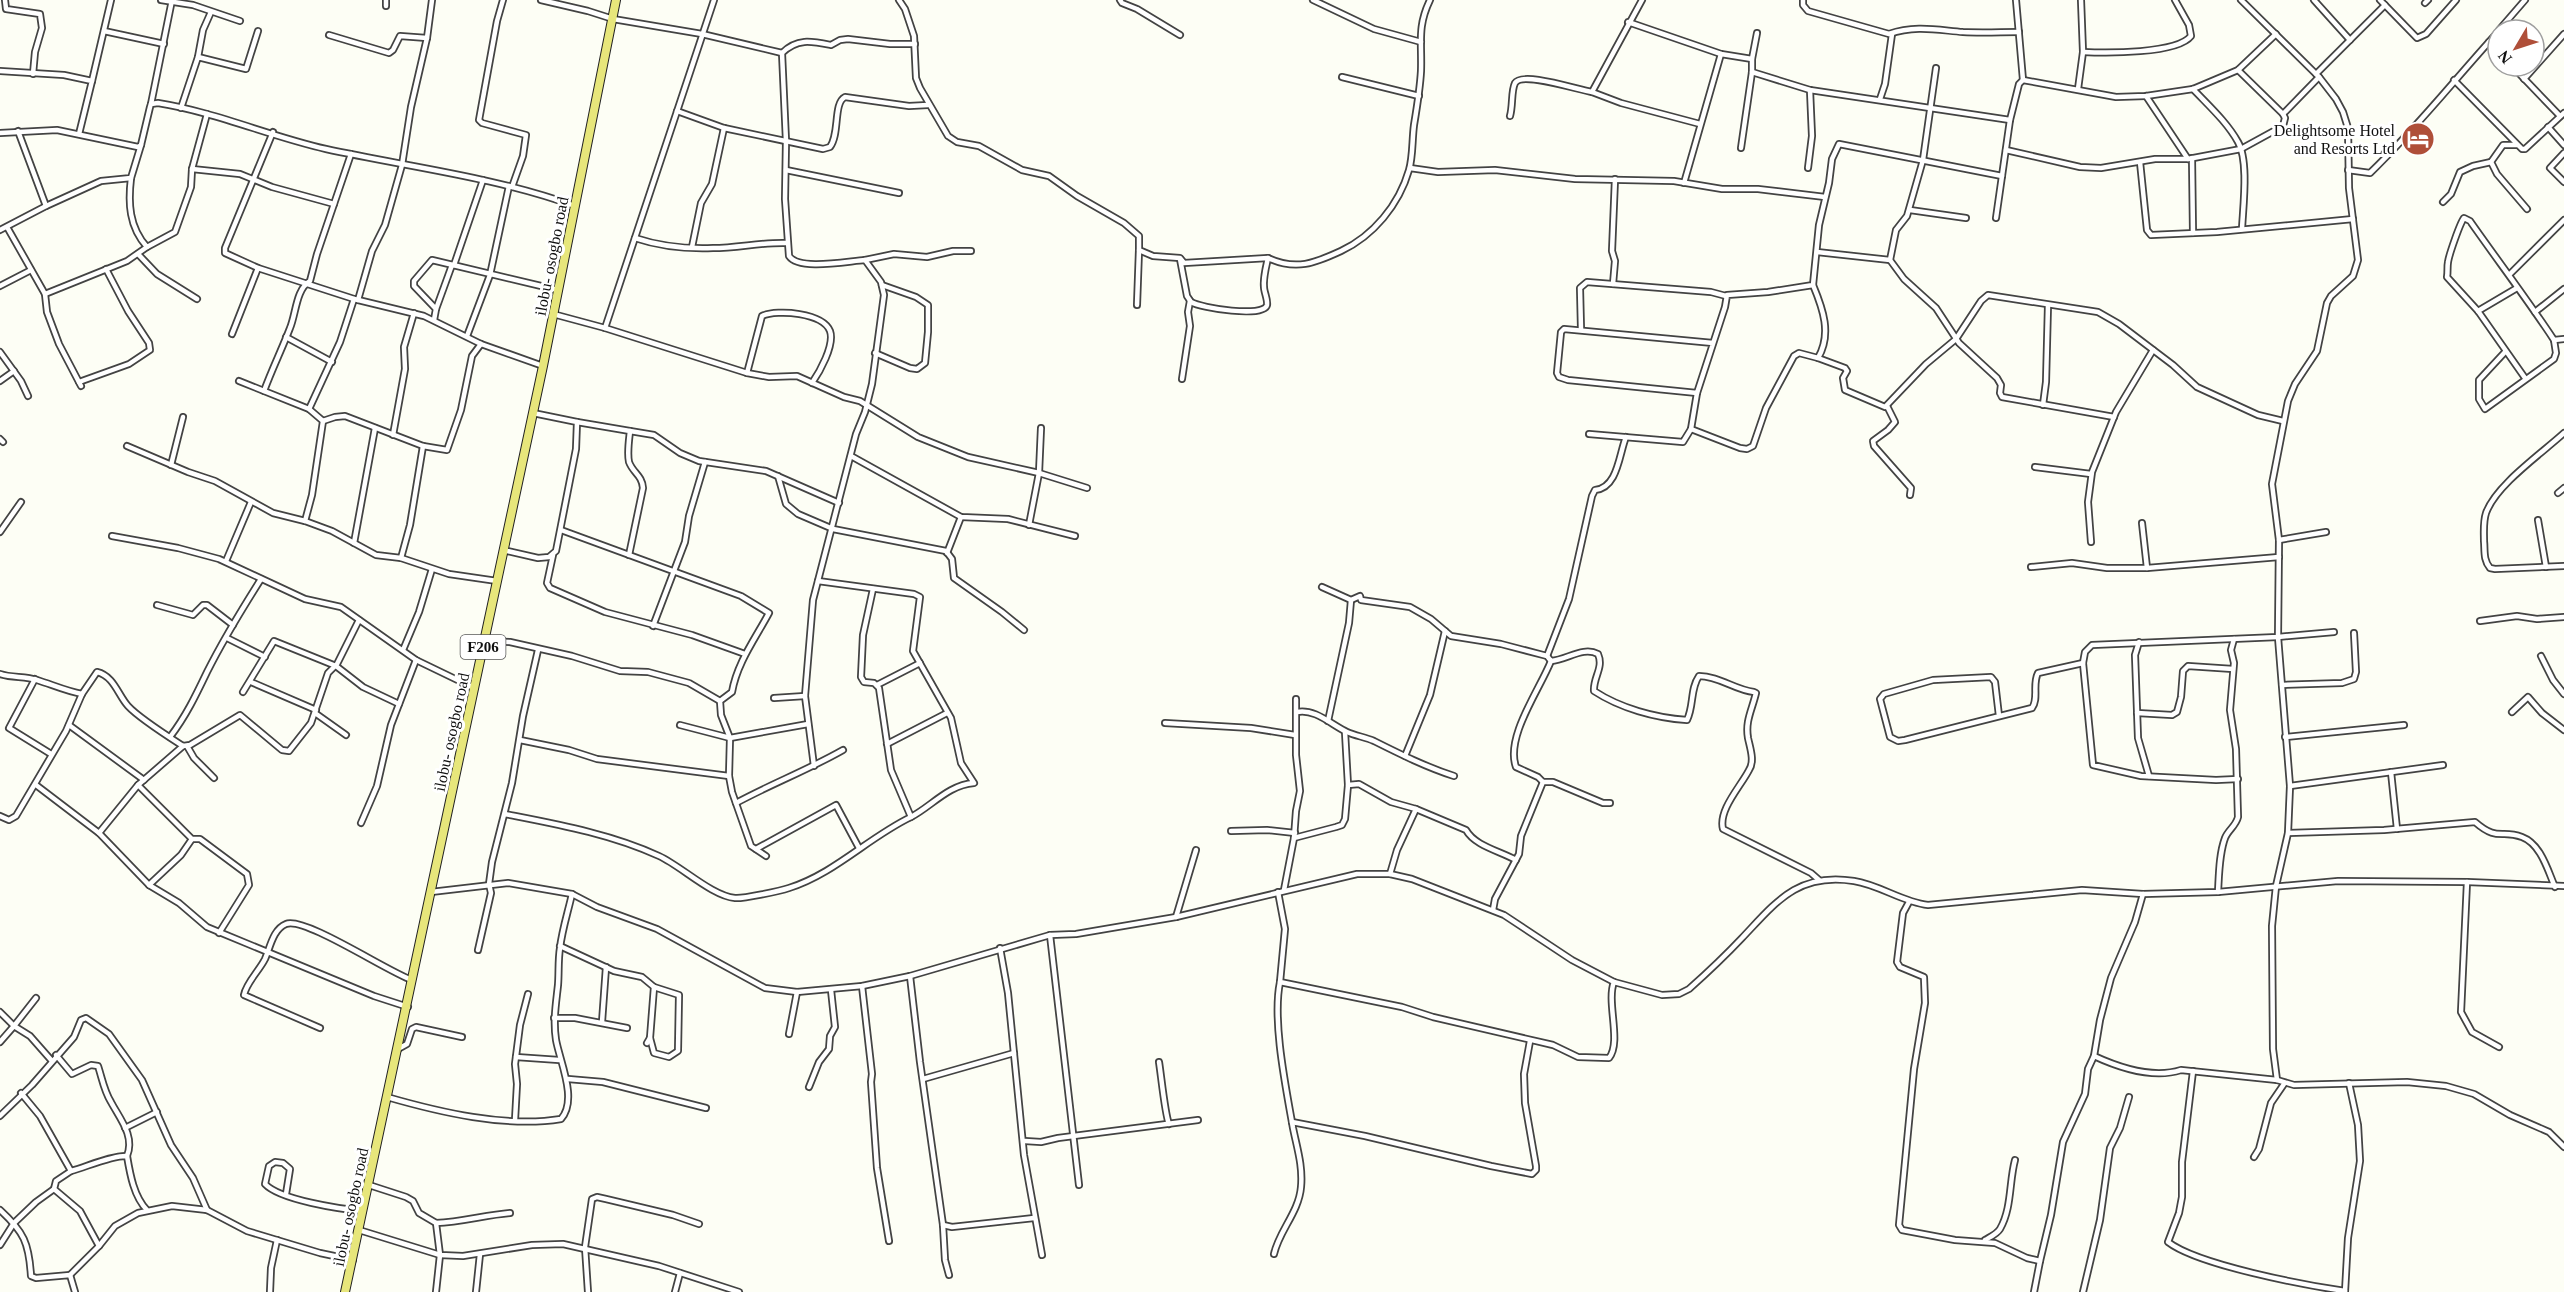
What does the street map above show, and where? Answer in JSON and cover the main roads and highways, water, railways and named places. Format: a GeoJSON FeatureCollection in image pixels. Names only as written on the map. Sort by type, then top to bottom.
{"type":"FeatureCollection","features":[{"type":"Feature","properties":{"kind":"main road","name":"ilobu- osogbo road"},"geometry":{"type":"LineString","coordinates":[[345,1292],[408,1006],[543,366],[616,0]]}},
{"type":"Feature","properties":{"kind":"place","name":"Delightsome Hotel and Resorts Ltd"},"geometry":{"type":"Point","coordinates":[2418,139]}}]}
